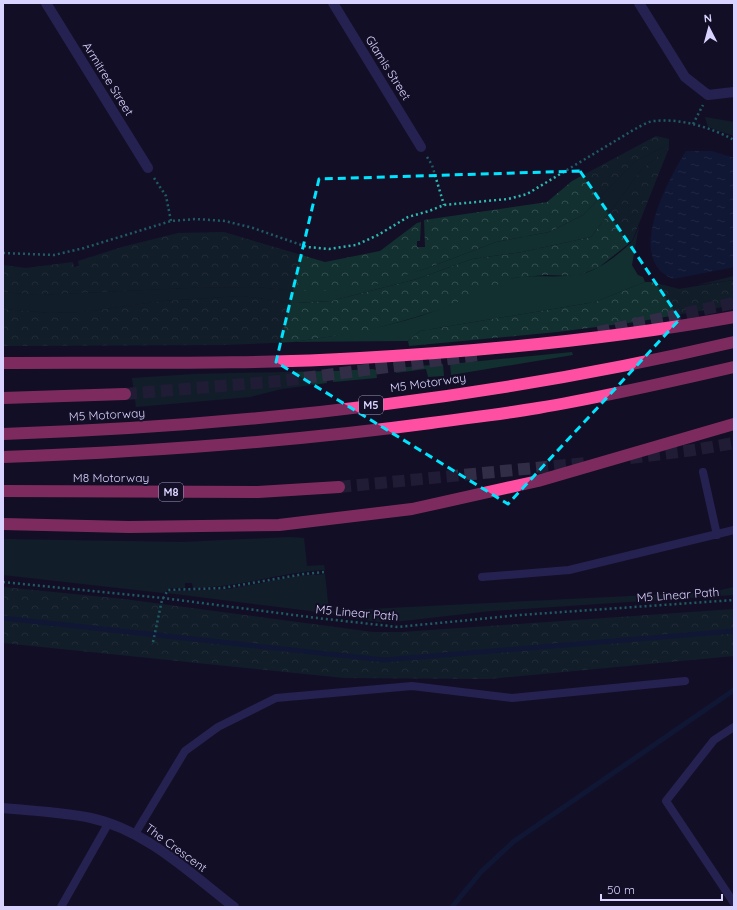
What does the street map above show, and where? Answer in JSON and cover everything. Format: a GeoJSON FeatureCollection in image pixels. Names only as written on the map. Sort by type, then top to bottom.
{"type":"FeatureCollection","features":[{"type":"Feature","properties":{"kind":"highway"},"geometry":{"type":"LineString","coordinates":[[3,363],[256,362],[360,358],[469,350],[654,331],[734,317]]}},
{"type":"Feature","properties":{"kind":"highway","name":"M5 Motorway"},"geometry":{"type":"LineString","coordinates":[[3,434],[94,431],[220,422],[380,404],[540,382],[675,356],[734,342]]}},
{"type":"Feature","properties":{"kind":"highway","name":"M5"},"geometry":{"type":"LineString","coordinates":[[3,457],[100,454],[234,445],[388,429],[536,409],[633,390],[734,367]]}},
{"type":"Feature","properties":{"kind":"highway"},"geometry":{"type":"LineString","coordinates":[[3,398],[125,394]]}},
{"type":"Feature","properties":{"kind":"highway"},"geometry":{"type":"LineString","coordinates":[[3,524],[129,527],[279,525],[412,509],[538,481],[734,424]]}},
{"type":"Feature","properties":{"kind":"highway","name":"M8 Motorway"},"geometry":{"type":"LineString","coordinates":[[3,491],[258,492],[339,487]]}},
{"type":"Feature","properties":{"kind":"street","name":"Armitree Street"},"geometry":{"type":"LineString","coordinates":[[46,3],[148,168]]}},
{"type":"Feature","properties":{"kind":"street","name":"Glamis Street"},"geometry":{"type":"LineString","coordinates":[[333,3],[421,147]]}},
{"type":"Feature","properties":{"kind":"street"},"geometry":{"type":"LineString","coordinates":[[639,3],[685,77],[708,95],[734,92]]}},
{"type":"Feature","properties":{"kind":"street","name":"The Crescent"},"geometry":{"type":"LineString","coordinates":[[3,808],[91,818],[135,834],[161,850],[234,907]]}},
{"type":"Feature","properties":{"kind":"lane"},"geometry":{"type":"LineString","coordinates":[[703,472],[717,535]]}},
{"type":"Feature","properties":{"kind":"lane"},"geometry":{"type":"LineString","coordinates":[[482,577],[569,570],[734,530]]}},
{"type":"Feature","properties":{"kind":"lane"},"geometry":{"type":"LineString","coordinates":[[135,834],[185,751],[218,727],[276,698],[412,686],[512,698],[685,682]]}},
{"type":"Feature","properties":{"kind":"lane"},"geometry":{"type":"LineString","coordinates":[[734,727],[714,740],[666,801],[734,902]]}},
{"type":"Feature","properties":{"kind":"lane"},"geometry":{"type":"LineString","coordinates":[[61,907],[108,824]]}},
{"type":"Feature","properties":{"kind":"path"},"geometry":{"type":"LineString","coordinates":[[693,124],[708,95]]}},
{"type":"Feature","properties":{"kind":"path"},"geometry":{"type":"LineString","coordinates":[[3,253],[54,255],[84,248],[171,221],[196,219],[225,221],[253,228],[307,247],[330,249],[356,245],[378,235],[408,216],[429,211],[444,205],[508,199],[527,194],[635,129],[653,121],[673,121],[693,124],[734,140]]}},
{"type":"Feature","properties":{"kind":"path"},"geometry":{"type":"LineString","coordinates":[[421,147],[432,165],[444,205]]}},
{"type":"Feature","properties":{"kind":"path"},"geometry":{"type":"LineString","coordinates":[[148,168],[166,196],[171,221]]}},
{"type":"Feature","properties":{"kind":"path"},"geometry":{"type":"LineString","coordinates":[[153,642],[163,599],[166,592],[171,589],[223,588],[324,572]]}},
{"type":"Feature","properties":{"kind":"path","name":"M5 Linear Path"},"geometry":{"type":"LineString","coordinates":[[3,582],[163,599],[398,627],[520,615],[734,600]]}},
{"type":"Feature","properties":{"kind":"highlighted area"},"geometry":{"type":"Polygon","coordinates":[[[580,171],[680,319],[508,504],[276,362],[319,179],[580,171]]]}},
{"type":"Feature","properties":{"kind":"green space"},"geometry":{"type":"Polygon","coordinates":[[[705,117],[734,122],[734,136],[708,127],[705,117]]]}},
{"type":"Feature","properties":{"kind":"green space"},"geometry":{"type":"Polygon","coordinates":[[[656,136],[669,139],[669,144],[634,162],[583,215],[549,232],[496,242],[422,270],[360,289],[297,291],[256,287],[187,288],[38,295],[3,292],[3,265],[26,268],[73,262],[74,267],[79,266],[78,261],[122,247],[178,233],[224,232],[325,262],[380,251],[417,223],[421,222],[420,241],[417,241],[417,247],[425,247],[424,220],[547,202],[572,181],[656,136]]]}},
{"type":"Feature","properties":{"kind":"green space"},"geometry":{"type":"Polygon","coordinates":[[[669,144],[669,148],[643,168],[591,237],[522,252],[472,259],[417,279],[331,301],[294,303],[242,296],[162,301],[84,312],[50,313],[3,309],[3,292],[38,295],[187,288],[256,287],[297,291],[334,291],[422,270],[496,242],[549,232],[583,215],[634,162],[669,144]]]}},
{"type":"Feature","properties":{"kind":"green space"},"geometry":{"type":"Polygon","coordinates":[[[669,148],[632,241],[598,268],[576,276],[545,275],[513,278],[439,310],[399,322],[361,332],[293,342],[225,345],[3,346],[3,309],[50,313],[84,312],[162,301],[242,296],[294,303],[331,301],[417,279],[472,259],[522,252],[591,237],[643,168],[669,148]]]}},
{"type":"Feature","properties":{"kind":"green space"},"geometry":{"type":"Polygon","coordinates":[[[639,226],[632,265],[638,275],[643,277],[645,282],[595,302],[420,331],[408,341],[293,342],[384,326],[420,316],[438,310],[504,280],[535,276],[567,276],[587,272],[597,268],[616,256],[633,240],[639,226]]]}},
{"type":"Feature","properties":{"kind":"green space"},"geometry":{"type":"Polygon","coordinates":[[[734,276],[734,280],[697,285],[734,276]]]}},
{"type":"Feature","properties":{"kind":"green space"},"geometry":{"type":"Polygon","coordinates":[[[734,280],[734,305],[636,322],[557,332],[409,346],[408,341],[420,331],[595,302],[645,282],[652,282],[679,289],[734,280]]]}},
{"type":"Feature","properties":{"kind":"green space"},"geometry":{"type":"Polygon","coordinates":[[[572,352],[573,355],[451,375],[450,364],[572,352]]]}},
{"type":"Feature","properties":{"kind":"green space"},"geometry":{"type":"Polygon","coordinates":[[[443,364],[444,376],[428,377],[426,369],[396,373],[395,368],[443,364]]]}},
{"type":"Feature","properties":{"kind":"green space"},"geometry":{"type":"Polygon","coordinates":[[[376,370],[377,378],[333,382],[332,371],[376,370]]]}},
{"type":"Feature","properties":{"kind":"green space"},"geometry":{"type":"Polygon","coordinates":[[[326,371],[327,383],[282,389],[250,397],[136,407],[132,378],[194,374],[326,371]]]}},
{"type":"Feature","properties":{"kind":"green space"},"geometry":{"type":"Polygon","coordinates":[[[290,537],[304,538],[307,566],[324,565],[325,570],[308,571],[243,583],[210,587],[193,588],[192,583],[185,583],[185,588],[171,588],[163,593],[3,575],[3,539],[183,542],[290,537]]]}},
{"type":"Feature","properties":{"kind":"green space"},"geometry":{"type":"Polygon","coordinates":[[[325,574],[329,611],[712,592],[734,587],[734,595],[491,611],[403,621],[380,622],[336,616],[335,614],[167,593],[171,591],[229,589],[297,576],[325,574]]]}},
{"type":"Feature","properties":{"kind":"green space"},"geometry":{"type":"Polygon","coordinates":[[[3,587],[124,599],[373,632],[402,632],[734,609],[734,656],[489,679],[344,678],[3,643],[3,587]]]}},
{"type":"Feature","properties":{"kind":"water"},"geometry":{"type":"Polygon","coordinates":[[[686,151],[712,151],[734,158],[734,266],[673,279],[659,269],[652,255],[651,237],[654,218],[661,199],[669,180],[686,151]]]}},
{"type":"Feature","properties":{"kind":"waterway"},"geometry":{"type":"LineString","coordinates":[[3,618],[384,660],[734,631]]}},
{"type":"Feature","properties":{"kind":"waterway"},"geometry":{"type":"LineString","coordinates":[[452,907],[481,872],[513,842],[734,690]]}},
{"type":"Feature","properties":{"kind":"tunnel"},"geometry":{"type":"LineString","coordinates":[[598,332],[734,303]]}},
{"type":"Feature","properties":{"kind":"tunnel"},"geometry":{"type":"LineString","coordinates":[[125,394],[281,381],[480,355]]}},
{"type":"Feature","properties":{"kind":"tunnel"},"geometry":{"type":"LineString","coordinates":[[630,458],[734,443]]}},
{"type":"Feature","properties":{"kind":"tunnel"},"geometry":{"type":"LineString","coordinates":[[339,487],[586,463]]}}]}
